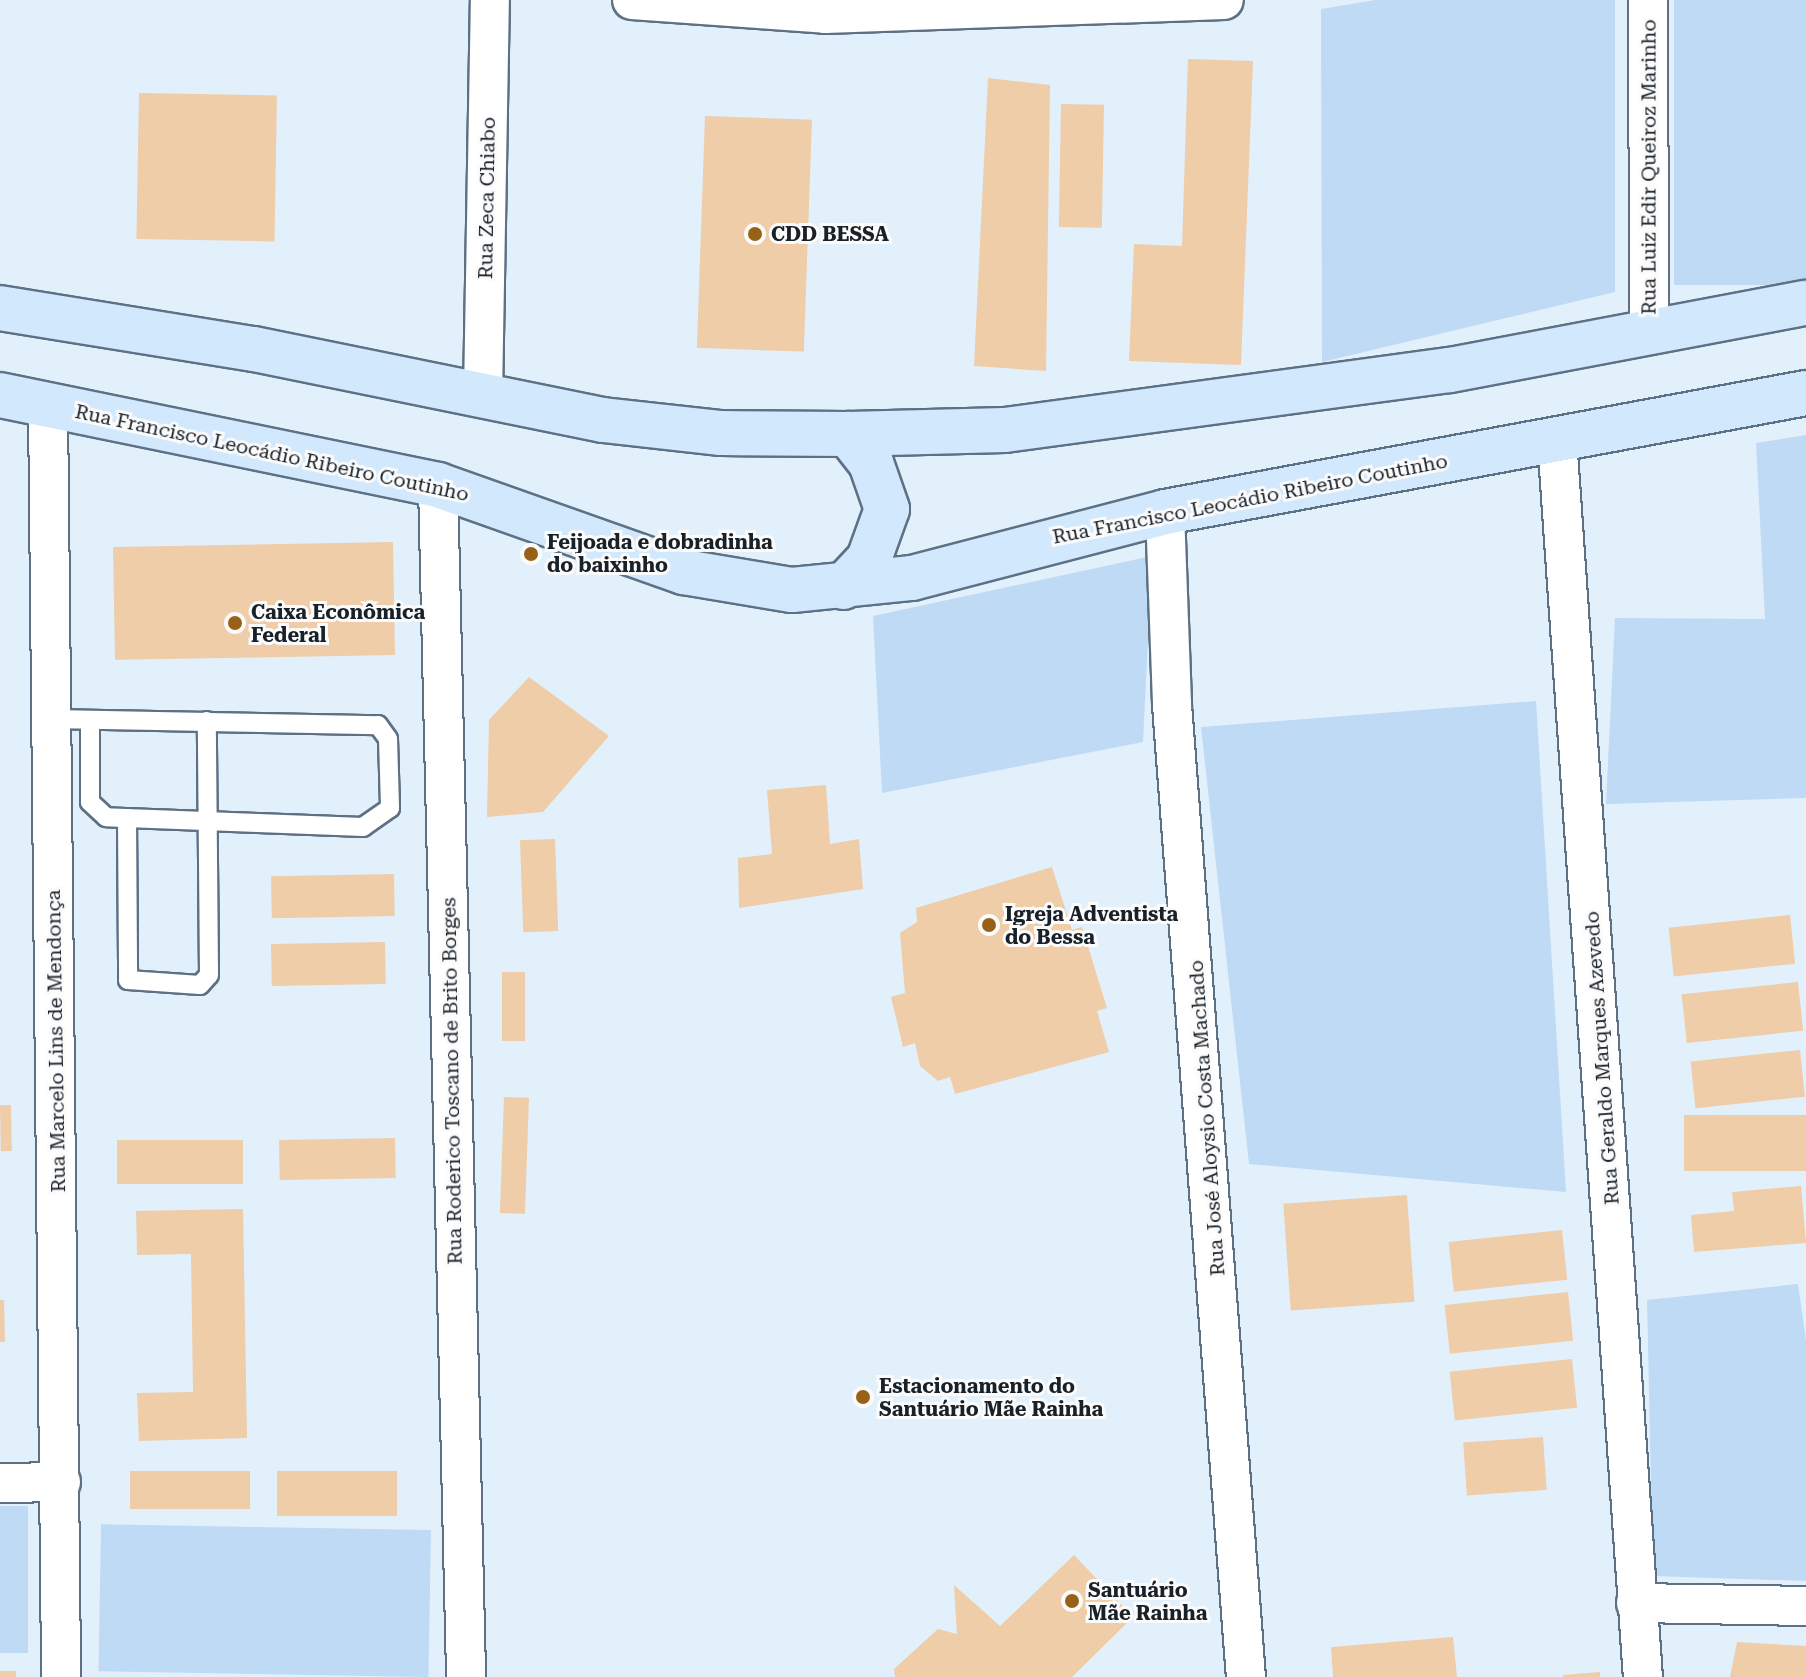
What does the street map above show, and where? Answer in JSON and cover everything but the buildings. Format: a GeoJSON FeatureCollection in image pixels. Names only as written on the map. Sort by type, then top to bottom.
{"type":"FeatureCollection","features":[{"type":"Feature","properties":{"kind":"main road"},"geometry":{"type":"LineString","coordinates":[[0,308],[483,395],[721,433],[848,434],[1005,430],[1450,370],[1806,303]]}},
{"type":"Feature","properties":{"kind":"main road","name":"Rua Francisco Leocádio Ribeiro Coutinho"},"geometry":{"type":"LineString","coordinates":[[0,395],[438,485],[684,572],[779,589],[843,587],[912,578],[1165,512],[1806,393]]}},
{"type":"Feature","properties":{"kind":"main road"},"geometry":{"type":"LineString","coordinates":[[843,587],[869,559],[887,509],[871,463],[848,434]]}},
{"type":"Feature","properties":{"kind":"street","name":"Rua Zeca Chiabo"},"geometry":{"type":"LineString","coordinates":[[483,395],[490,0]]}},
{"type":"Feature","properties":{"kind":"street"},"geometry":{"type":"LineString","coordinates":[[632,0],[825,7],[1224,0]]}},
{"type":"Feature","properties":{"kind":"street","name":"Rua Luiz Edir Queiroz Marinho"},"geometry":{"type":"LineString","coordinates":[[1648,0],[1649,334]]}},
{"type":"Feature","properties":{"kind":"street","name":"Rua Marcelo Lins de Mendonça"},"geometry":{"type":"LineString","coordinates":[[48,405],[61,1677]]}},
{"type":"Feature","properties":{"kind":"street","name":"Rua Geraldo Marques Azevedo"},"geometry":{"type":"LineString","coordinates":[[1557,439],[1643,1677]]}},
{"type":"Feature","properties":{"kind":"street","name":"Rua Roderico Toscano de Brito Borges"},"geometry":{"type":"LineString","coordinates":[[438,485],[466,1677]]}},
{"type":"Feature","properties":{"kind":"street","name":"Rua José Aloysio Costa Machado"},"geometry":{"type":"LineString","coordinates":[[1165,512],[1172,705],[1246,1677]]}},
{"type":"Feature","properties":{"kind":"street"},"geometry":{"type":"LineString","coordinates":[[0,1483],[61,1482]]}},
{"type":"Feature","properties":{"kind":"street"},"geometry":{"type":"LineString","coordinates":[[1636,1603],[1806,1606]]}},
{"type":"Feature","properties":{"kind":"lane"},"geometry":{"type":"LineString","coordinates":[[52,719],[378,725],[388,739],[390,808],[363,827],[210,826],[106,817],[90,802],[90,720]]}},
{"type":"Feature","properties":{"kind":"lane"},"geometry":{"type":"LineString","coordinates":[[127,818],[124,965],[128,980],[141,987],[200,985],[209,975],[207,721]]}},
{"type":"Feature","properties":{"kind":"shaded area"},"geometry":{"type":"Polygon","coordinates":[[[1375,0],[1615,0],[1615,292],[1322,362],[1321,9],[1375,0]]]}},
{"type":"Feature","properties":{"kind":"shaded area"},"geometry":{"type":"Polygon","coordinates":[[[1674,0],[1806,0],[1806,285],[1674,285],[1674,0]]]}},
{"type":"Feature","properties":{"kind":"shaded area"},"geometry":{"type":"Polygon","coordinates":[[[1806,435],[1806,798],[1606,804],[1615,618],[1765,619],[1756,443],[1806,435]]]}},
{"type":"Feature","properties":{"kind":"shaded area"},"geometry":{"type":"Polygon","coordinates":[[[1152,556],[1143,742],[882,793],[873,616],[1152,556]]]}},
{"type":"Feature","properties":{"kind":"shaded area"},"geometry":{"type":"Polygon","coordinates":[[[1536,701],[1566,1192],[1249,1164],[1201,727],[1536,701]]]}},
{"type":"Feature","properties":{"kind":"shaded area"},"geometry":{"type":"Polygon","coordinates":[[[1798,1284],[1806,1341],[1806,1581],[1653,1576],[1647,1300],[1798,1284]]]}},
{"type":"Feature","properties":{"kind":"shaded area"},"geometry":{"type":"Polygon","coordinates":[[[0,1506],[28,1506],[28,1653],[0,1653],[0,1506]]]}},
{"type":"Feature","properties":{"kind":"shaded area"},"geometry":{"type":"Polygon","coordinates":[[[101,1524],[431,1530],[428,1677],[98,1671],[101,1524]]]}},
{"type":"Feature","properties":{"kind":"place","name":"CDD BESSA"},"geometry":{"type":"Point","coordinates":[755,234]}},
{"type":"Feature","properties":{"kind":"place","name":"Feijoada e dobradinha do baixinho"},"geometry":{"type":"Point","coordinates":[531,554]}},
{"type":"Feature","properties":{"kind":"place","name":"Caixa Econômica Federal"},"geometry":{"type":"Point","coordinates":[235,623]}},
{"type":"Feature","properties":{"kind":"place","name":"Igreja Adventista do Bessa"},"geometry":{"type":"Point","coordinates":[989,925]}},
{"type":"Feature","properties":{"kind":"place","name":"Estacionamento do Santuário Mãe Rainha"},"geometry":{"type":"Point","coordinates":[863,1397]}},
{"type":"Feature","properties":{"kind":"place","name":"Santuário Mãe Rainha"},"geometry":{"type":"Point","coordinates":[1072,1601]}}]}
